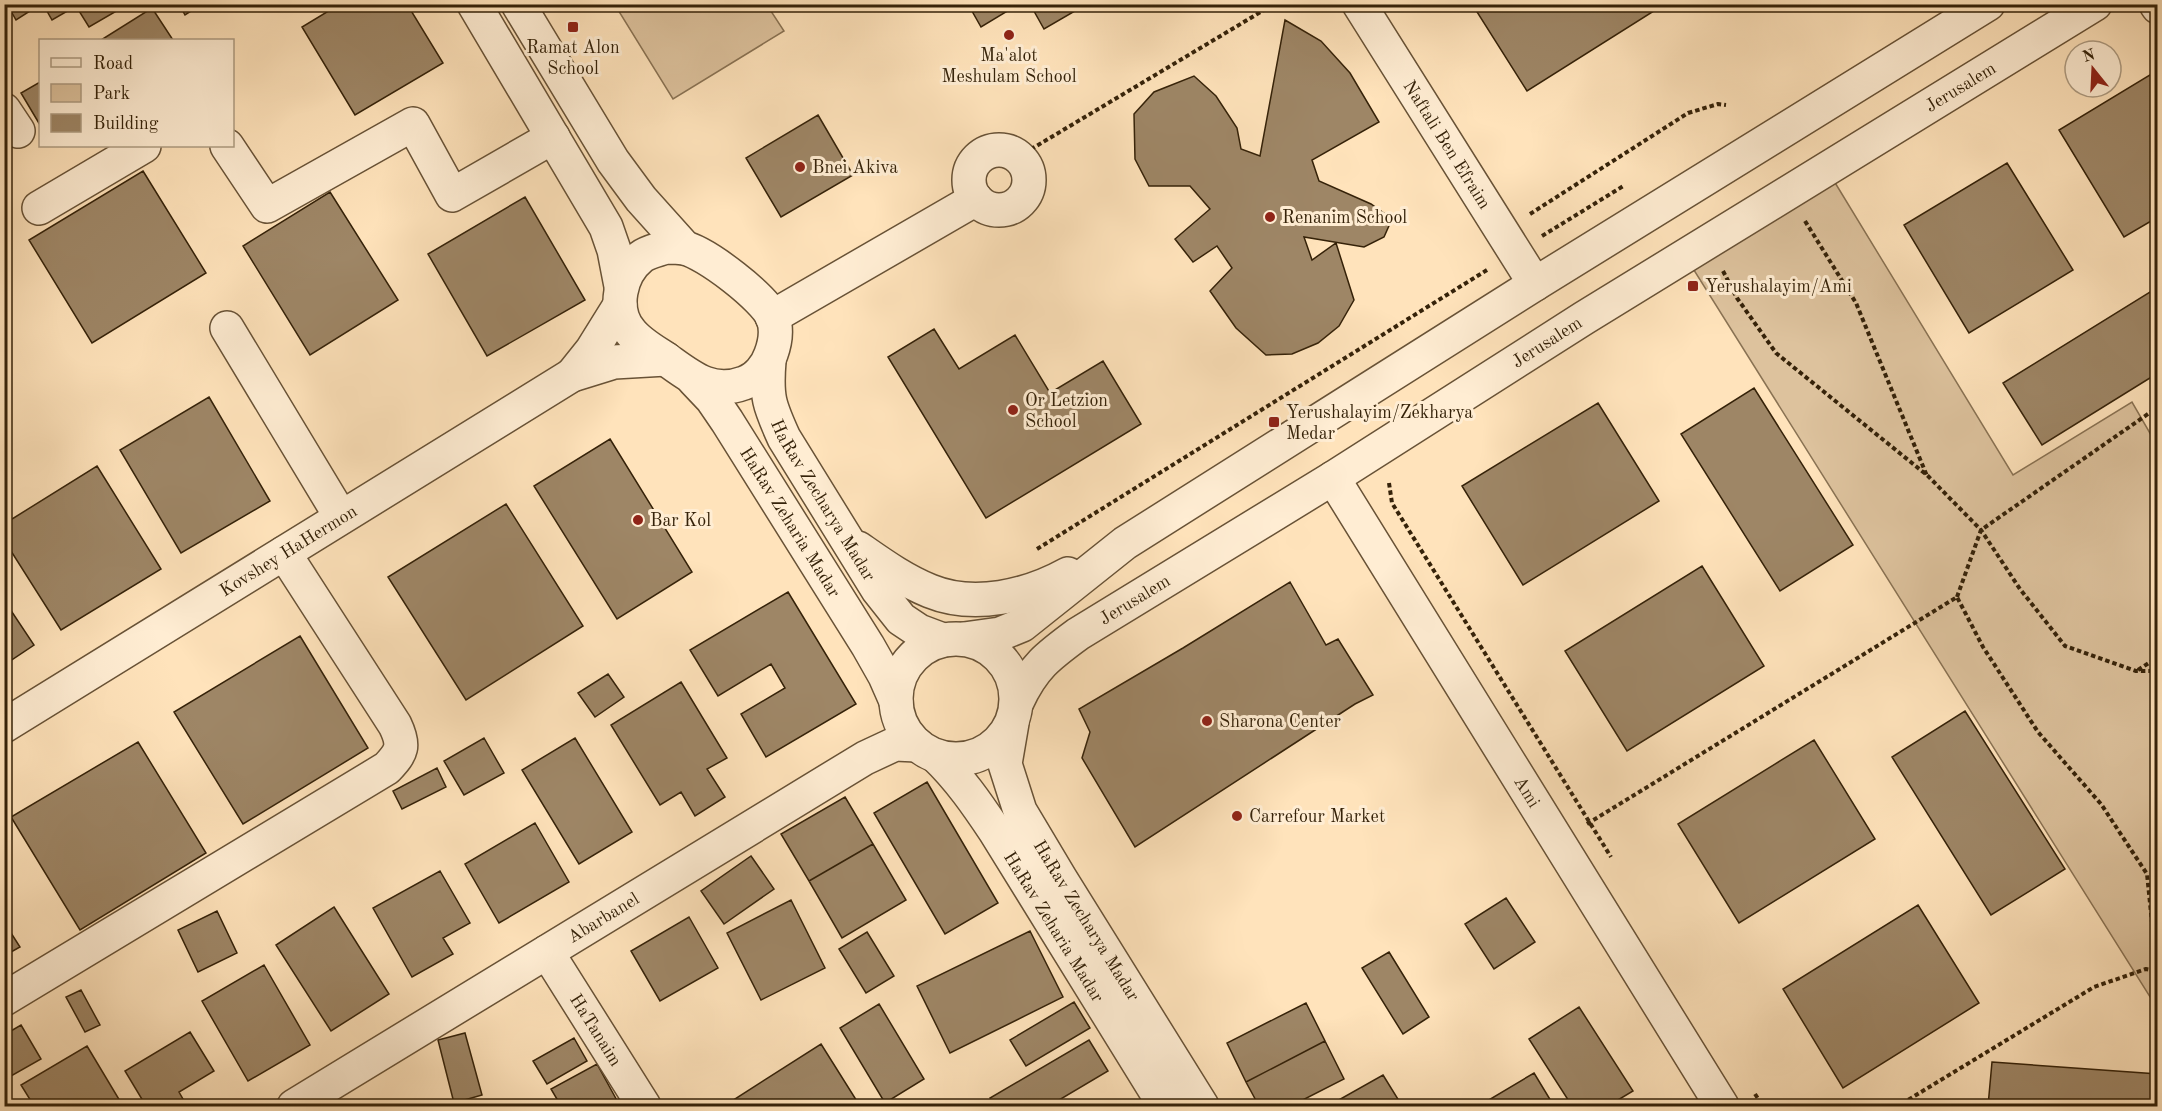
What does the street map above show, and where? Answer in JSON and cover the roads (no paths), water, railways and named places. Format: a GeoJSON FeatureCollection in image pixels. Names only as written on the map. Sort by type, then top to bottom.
{"type":"FeatureCollection","features":[{"type":"Feature","properties":{"kind":"street"},"geometry":{"type":"LineString","coordinates":[[474,4],[606,227],[614,250],[625,323],[630,331],[644,344],[694,380],[712,387],[729,388],[752,379],[769,361],[775,344],[775,326],[763,302],[702,255],[685,248],[666,247],[642,256],[629,269],[621,295]]}},
{"type":"Feature","properties":{"kind":"street"},"geometry":{"type":"LineString","coordinates":[[518,4],[613,161],[641,199],[685,248]]}},
{"type":"Feature","properties":{"kind":"street","name":"Naftali Ben Efraim"},"geometry":{"type":"LineString","coordinates":[[1359,4],[1535,284]]}},
{"type":"Feature","properties":{"kind":"street"},"geometry":{"type":"LineString","coordinates":[[848,540],[890,571],[932,592],[977,599],[1010,596],[1047,586],[1125,543],[1535,284],[1988,4]]}},
{"type":"Feature","properties":{"kind":"street","name":"Jerusalem"},"geometry":{"type":"LineString","coordinates":[[1015,712],[1026,684],[1048,655],[1078,634],[1333,477],[1584,318],[2095,4]]}},
{"type":"Feature","properties":{"kind":"street"},"geometry":{"type":"LineString","coordinates":[[228,147],[267,206],[413,124],[452,195],[554,137]]}},
{"type":"Feature","properties":{"kind":"street"},"geometry":{"type":"LineString","coordinates":[[39,208],[142,147]]}},
{"type":"Feature","properties":{"kind":"street"},"geometry":{"type":"LineString","coordinates":[[772,317],[976,199],[983,206],[993,209],[1004,209],[1015,205],[1023,198],[1029,178],[1025,165],[1018,157]]}},
{"type":"Feature","properties":{"kind":"street","name":"Kovshey HaHermon"},"geometry":{"type":"LineString","coordinates":[[572,375],[592,350],[621,295]]}},
{"type":"Feature","properties":{"kind":"street"},"geometry":{"type":"LineString","coordinates":[[227,328],[341,517]]}},
{"type":"Feature","properties":{"kind":"street","name":"Kovshey HaHermon"},"geometry":{"type":"LineString","coordinates":[[4,726],[572,375],[614,362],[666,359]]}},
{"type":"Feature","properties":{"kind":"street","name":"HaRav Zecharya Madar"},"geometry":{"type":"LineString","coordinates":[[769,361],[767,391],[772,412],[784,438],[878,590],[901,619],[919,631],[954,639]]}},
{"type":"Feature","properties":{"kind":"street","name":"HaRav Zeharia Madar"},"geometry":{"type":"LineString","coordinates":[[694,380],[712,399],[845,609],[885,676],[896,701]]}},
{"type":"Feature","properties":{"kind":"street","name":"Ami"},"geometry":{"type":"LineString","coordinates":[[1333,477],[1558,841],[1710,1102]]}},
{"type":"Feature","properties":{"kind":"street"},"geometry":{"type":"LineString","coordinates":[[954,639],[982,644],[997,653],[1009,667],[1016,684],[1015,712],[1002,738],[989,750],[980,754],[954,759],[926,750],[906,733],[898,718],[896,701],[898,683],[903,669],[927,645],[954,639],[1000,634],[1022,625],[1125,543]]}},
{"type":"Feature","properties":{"kind":"street"},"geometry":{"type":"LineString","coordinates":[[4,999],[387,768],[400,753],[402,738],[395,725],[284,553]]}},
{"type":"Feature","properties":{"kind":"street","name":"HaRav Zecharya Madar"},"geometry":{"type":"LineString","coordinates":[[1015,712],[1005,764],[1020,811],[1202,1107]]}},
{"type":"Feature","properties":{"kind":"street","name":"Abarbanel"},"geometry":{"type":"LineString","coordinates":[[294,1107],[865,758],[896,744],[926,750]]}},
{"type":"Feature","properties":{"kind":"street","name":"HaRav Zeharia Madar"},"geometry":{"type":"LineString","coordinates":[[926,750],[949,768],[995,831],[1165,1107]]}},
{"type":"Feature","properties":{"kind":"street","name":"HaTanaim"},"geometry":{"type":"LineString","coordinates":[[547,952],[644,1107]]}},
{"type":"Feature","properties":{"kind":"place","name":"Ramat Alon School"},"geometry":{"type":"Point","coordinates":[573,27]}},
{"type":"Feature","properties":{"kind":"place","name":"Ma'alot Meshulam School"},"geometry":{"type":"Point","coordinates":[1009,35]}},
{"type":"Feature","properties":{"kind":"place","name":"Bnei Akiva"},"geometry":{"type":"Point","coordinates":[800,167]}},
{"type":"Feature","properties":{"kind":"place","name":"Renanim School"},"geometry":{"type":"Point","coordinates":[1270,217]}},
{"type":"Feature","properties":{"kind":"place","name":"Yerushalayim/Ami"},"geometry":{"type":"Point","coordinates":[1693,286]}},
{"type":"Feature","properties":{"kind":"place","name":"Or Letzion School"},"geometry":{"type":"Point","coordinates":[1013,410]}},
{"type":"Feature","properties":{"kind":"place","name":"Yerushalayim/Zekharya Medar"},"geometry":{"type":"Point","coordinates":[1274,422]}},
{"type":"Feature","properties":{"kind":"place","name":"Bar Kol"},"geometry":{"type":"Point","coordinates":[638,520]}},
{"type":"Feature","properties":{"kind":"place","name":"Sharona Center"},"geometry":{"type":"Point","coordinates":[1207,721]}},
{"type":"Feature","properties":{"kind":"place","name":"Carrefour Market"},"geometry":{"type":"Point","coordinates":[1237,816]}}]}
